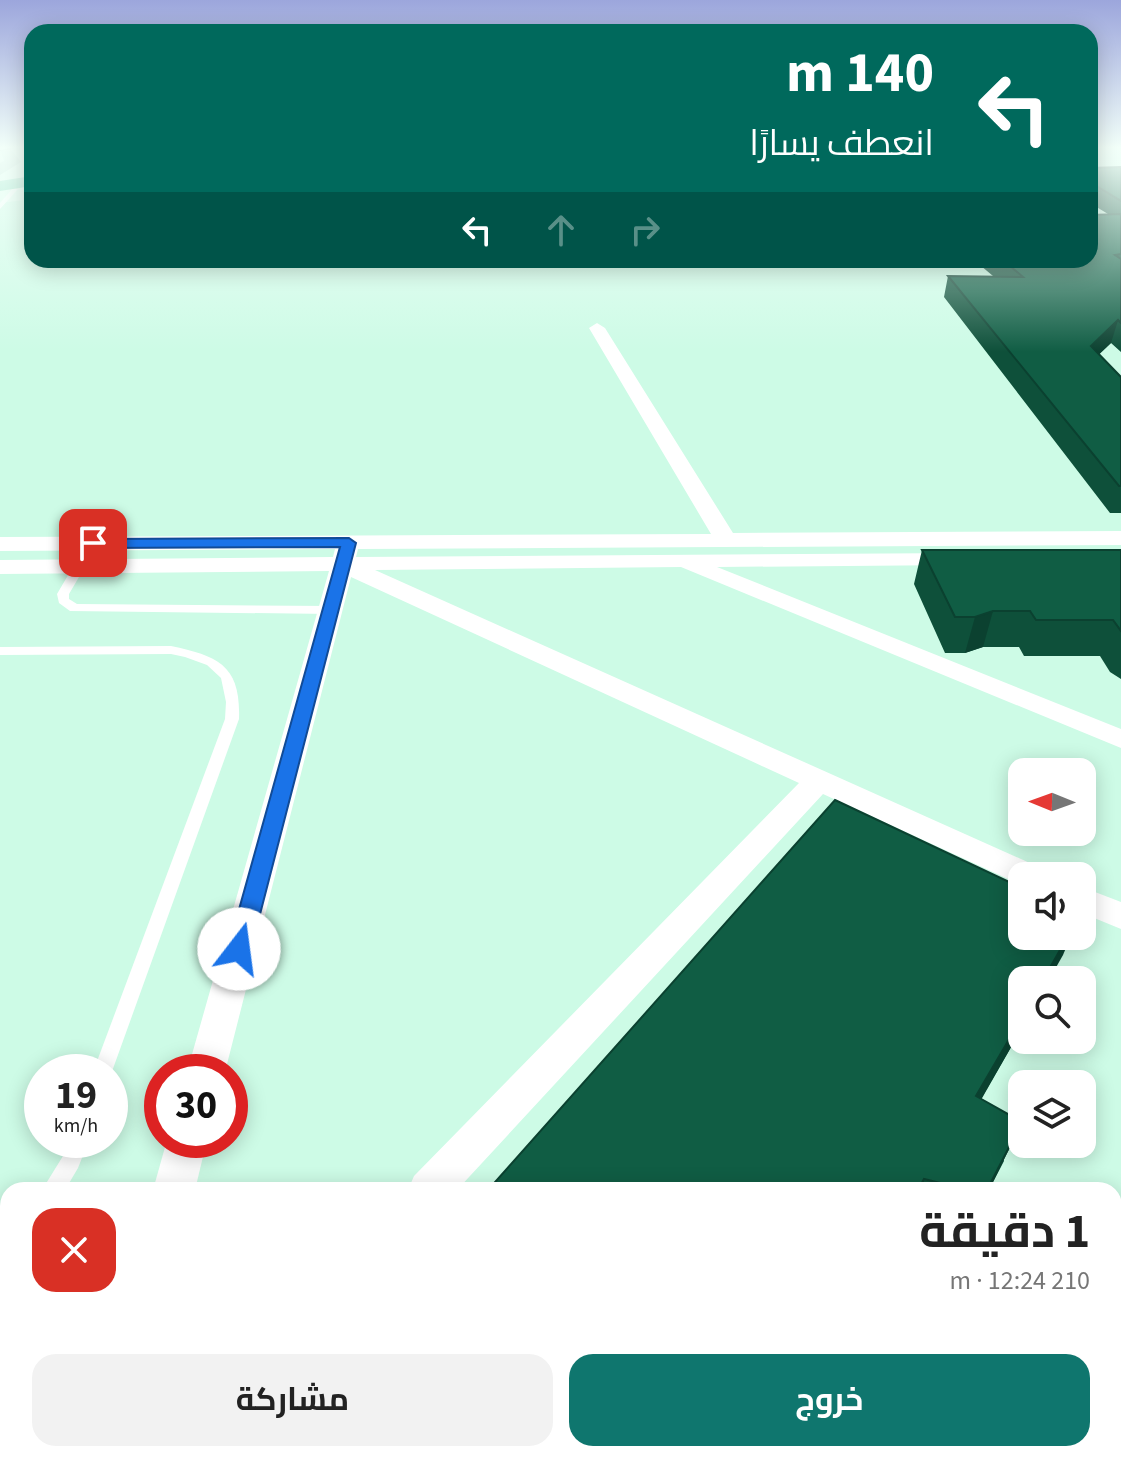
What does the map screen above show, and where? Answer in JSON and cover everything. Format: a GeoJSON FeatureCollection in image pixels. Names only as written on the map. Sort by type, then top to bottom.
{"type":"FeatureCollection","features":[{"type":"Feature","properties":{"kind":"street"},"geometry":{"type":"LineString","coordinates":[[597,328],[725,539]]}},
{"type":"Feature","properties":{"kind":"street"},"geometry":{"type":"LineString","coordinates":[[674,549],[725,539],[1121,538]]}},
{"type":"Feature","properties":{"kind":"street"},"geometry":{"type":"LineString","coordinates":[[0,544],[93,543],[346,554],[819,781],[1008,866]]}},
{"type":"Feature","properties":{"kind":"street"},"geometry":{"type":"LineString","coordinates":[[674,549],[1121,739]]}},
{"type":"Feature","properties":{"kind":"street"},"geometry":{"type":"LineString","coordinates":[[0,567],[79,567],[346,554],[674,549],[1121,558]]}},
{"type":"Feature","properties":{"kind":"street"},"geometry":{"type":"LineString","coordinates":[[211,1054],[346,554]]}},
{"type":"Feature","properties":{"kind":"street"},"geometry":{"type":"LineString","coordinates":[[437,1182],[819,781]]}},
{"type":"Feature","properties":{"kind":"street"},"geometry":{"type":"LineString","coordinates":[[1096,905],[1121,916]]}},
{"type":"Feature","properties":{"kind":"street"},"geometry":{"type":"LineString","coordinates":[[176,1182],[182,1158]]}},
{"type":"Feature","properties":{"kind":"lane"},"geometry":{"type":"LineString","coordinates":[[93,543],[65,588],[63,600],[81,610],[332,610]]}},
{"type":"Feature","properties":{"kind":"lane"},"geometry":{"type":"LineString","coordinates":[[0,651],[171,650],[193,654],[210,661],[226,673],[235,694],[232,719],[110,1054]]}},
{"type":"Feature","properties":{"kind":"lane"},"geometry":{"type":"LineString","coordinates":[[58,1182],[72,1158]]}},
{"type":"Feature","properties":{"kind":"shaded area"},"geometry":{"type":"Polygon","coordinates":[[[0,216],[24,216],[24,268],[1098,268],[1098,216],[1121,216],[1121,1182],[0,1182],[0,216]]]}},
{"type":"Feature","properties":{"kind":"building"},"geometry":{"type":"Polygon","coordinates":[[[1098,216],[1121,216],[1121,254],[1115,255],[1121,259],[1121,323],[1118,320],[1091,346],[1121,377],[1121,486],[948,276],[1023,277],[1012,268],[1098,268],[1098,216]]]}},
{"type":"Feature","properties":{"kind":"building"},"geometry":{"type":"Polygon","coordinates":[[[922,550],[1121,550],[1121,631],[1113,620],[1036,620],[1030,611],[993,611],[975,617],[955,617],[922,550]]]}},
{"type":"Feature","properties":{"kind":"building"},"geometry":{"type":"Polygon","coordinates":[[[835,800],[1008,881],[1008,950],[1060,950],[1051,966],[1008,966],[1008,1041],[976,1096],[1008,1114],[1008,1149],[991,1182],[936,1182],[924,1179],[922,1182],[495,1182],[835,800]]]}},
{"type":"Feature","properties":{"kind":"route"},"geometry":{"type":"LineString","coordinates":[[93,543],[349,543],[239,949]]}}]}
